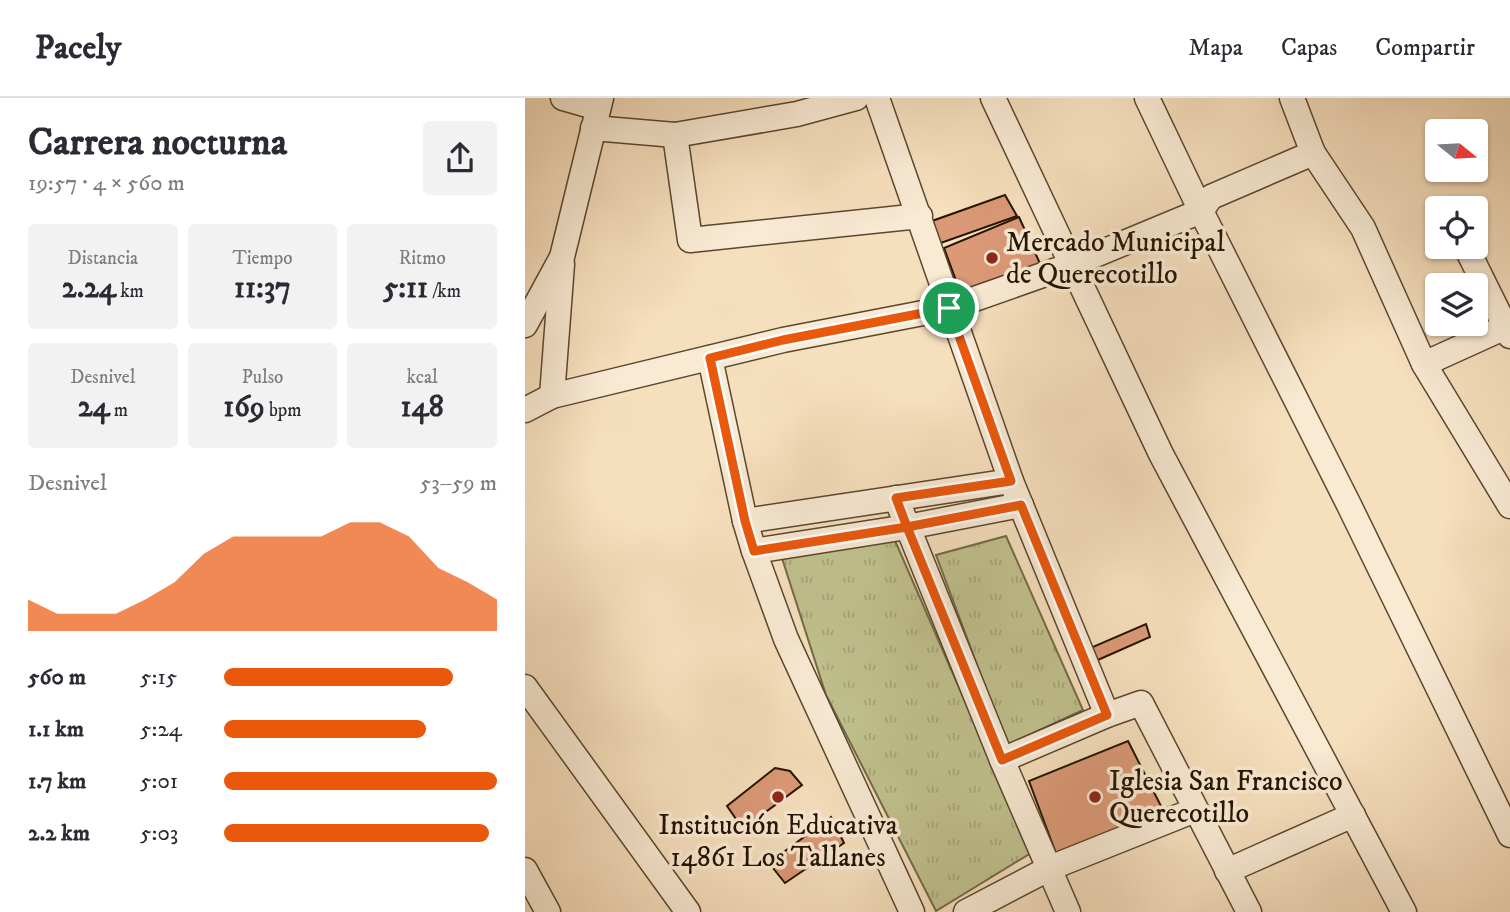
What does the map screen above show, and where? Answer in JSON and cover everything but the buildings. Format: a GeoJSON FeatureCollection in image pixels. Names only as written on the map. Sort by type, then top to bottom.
{"type":"FeatureCollection","features":[{"type":"Feature","properties":{"kind":"street"},"geometry":{"type":"LineString","coordinates":[[563,98],[675,135],[797,114],[856,98]]}},
{"type":"Feature","properties":{"kind":"street"},"geometry":{"type":"LineString","coordinates":[[877,98],[1011,481],[1107,715]]}},
{"type":"Feature","properties":{"kind":"street"},"geometry":{"type":"LineString","coordinates":[[993,98],[1161,453],[1404,912]]}},
{"type":"Feature","properties":{"kind":"street"},"geometry":{"type":"LineString","coordinates":[[1147,98],[1510,835]]}},
{"type":"Feature","properties":{"kind":"street"},"geometry":{"type":"LineString","coordinates":[[1292,98],[1313,153],[1363,228],[1424,364],[1510,506]]}},
{"type":"Feature","properties":{"kind":"street"},"geometry":{"type":"LineString","coordinates":[[552,396],[562,257],[597,111]]}},
{"type":"Feature","properties":{"kind":"street"},"geometry":{"type":"LineString","coordinates":[[675,135],[690,240],[919,216]]}},
{"type":"Feature","properties":{"kind":"street"},"geometry":{"type":"LineString","coordinates":[[525,410],[552,396],[783,340],[949,308],[1071,265],[1201,211],[1211,197],[1313,153]]}},
{"type":"Feature","properties":{"kind":"street"},"geometry":{"type":"LineString","coordinates":[[525,325],[562,257]]}},
{"type":"Feature","properties":{"kind":"street"},"geometry":{"type":"LineString","coordinates":[[1424,364],[1509,329],[1472,259]]}},
{"type":"Feature","properties":{"kind":"street"},"geometry":{"type":"LineString","coordinates":[[710,358],[745,521],[786,639],[912,912]]}},
{"type":"Feature","properties":{"kind":"street"},"geometry":{"type":"LineString","coordinates":[[745,521],[1011,481]]}},
{"type":"Feature","properties":{"kind":"street"},"geometry":{"type":"LineString","coordinates":[[896,498],[1002,760],[1068,912]]}},
{"type":"Feature","properties":{"kind":"street"},"geometry":{"type":"LineString","coordinates":[[754,551],[907,527],[1021,505]]}},
{"type":"Feature","properties":{"kind":"street"},"geometry":{"type":"LineString","coordinates":[[525,687],[688,912]]}},
{"type":"Feature","properties":{"kind":"street"},"geometry":{"type":"LineString","coordinates":[[1002,760],[1141,703],[1249,912]]}},
{"type":"Feature","properties":{"kind":"street"},"geometry":{"type":"LineString","coordinates":[[966,912],[1050,868],[1195,810]]}},
{"type":"Feature","properties":{"kind":"street"},"geometry":{"type":"LineString","coordinates":[[1227,871],[1353,815]]}},
{"type":"Feature","properties":{"kind":"street"},"geometry":{"type":"LineString","coordinates":[[525,870],[548,912]]}},
{"type":"Feature","properties":{"kind":"green space"},"geometry":{"type":"Polygon","coordinates":[[[893,536],[1031,853],[936,911],[826,695],[781,555],[893,536]]]}},
{"type":"Feature","properties":{"kind":"green space"},"geometry":{"type":"Polygon","coordinates":[[[1006,536],[1083,710],[1007,745],[936,555],[1006,536]]]}},
{"type":"Feature","properties":{"kind":"place","name":"Mercado Municipal de Querecotillo"},"geometry":{"type":"Point","coordinates":[992,258]}},
{"type":"Feature","properties":{"kind":"place","name":"Institución Educativa 14861 Los Tallanes"},"geometry":{"type":"Point","coordinates":[778,797]}},
{"type":"Feature","properties":{"kind":"place","name":"Iglesia San Francisco Querecotillo"},"geometry":{"type":"Point","coordinates":[1095,797]}},
{"type":"Feature","properties":{"kind":"route"},"geometry":{"type":"LineString","coordinates":[[949,308],[783,340],[710,358],[745,521],[754,551],[907,527],[1021,505],[1107,715],[1002,760],[907,527],[896,498],[1011,481],[949,308]]}}]}
